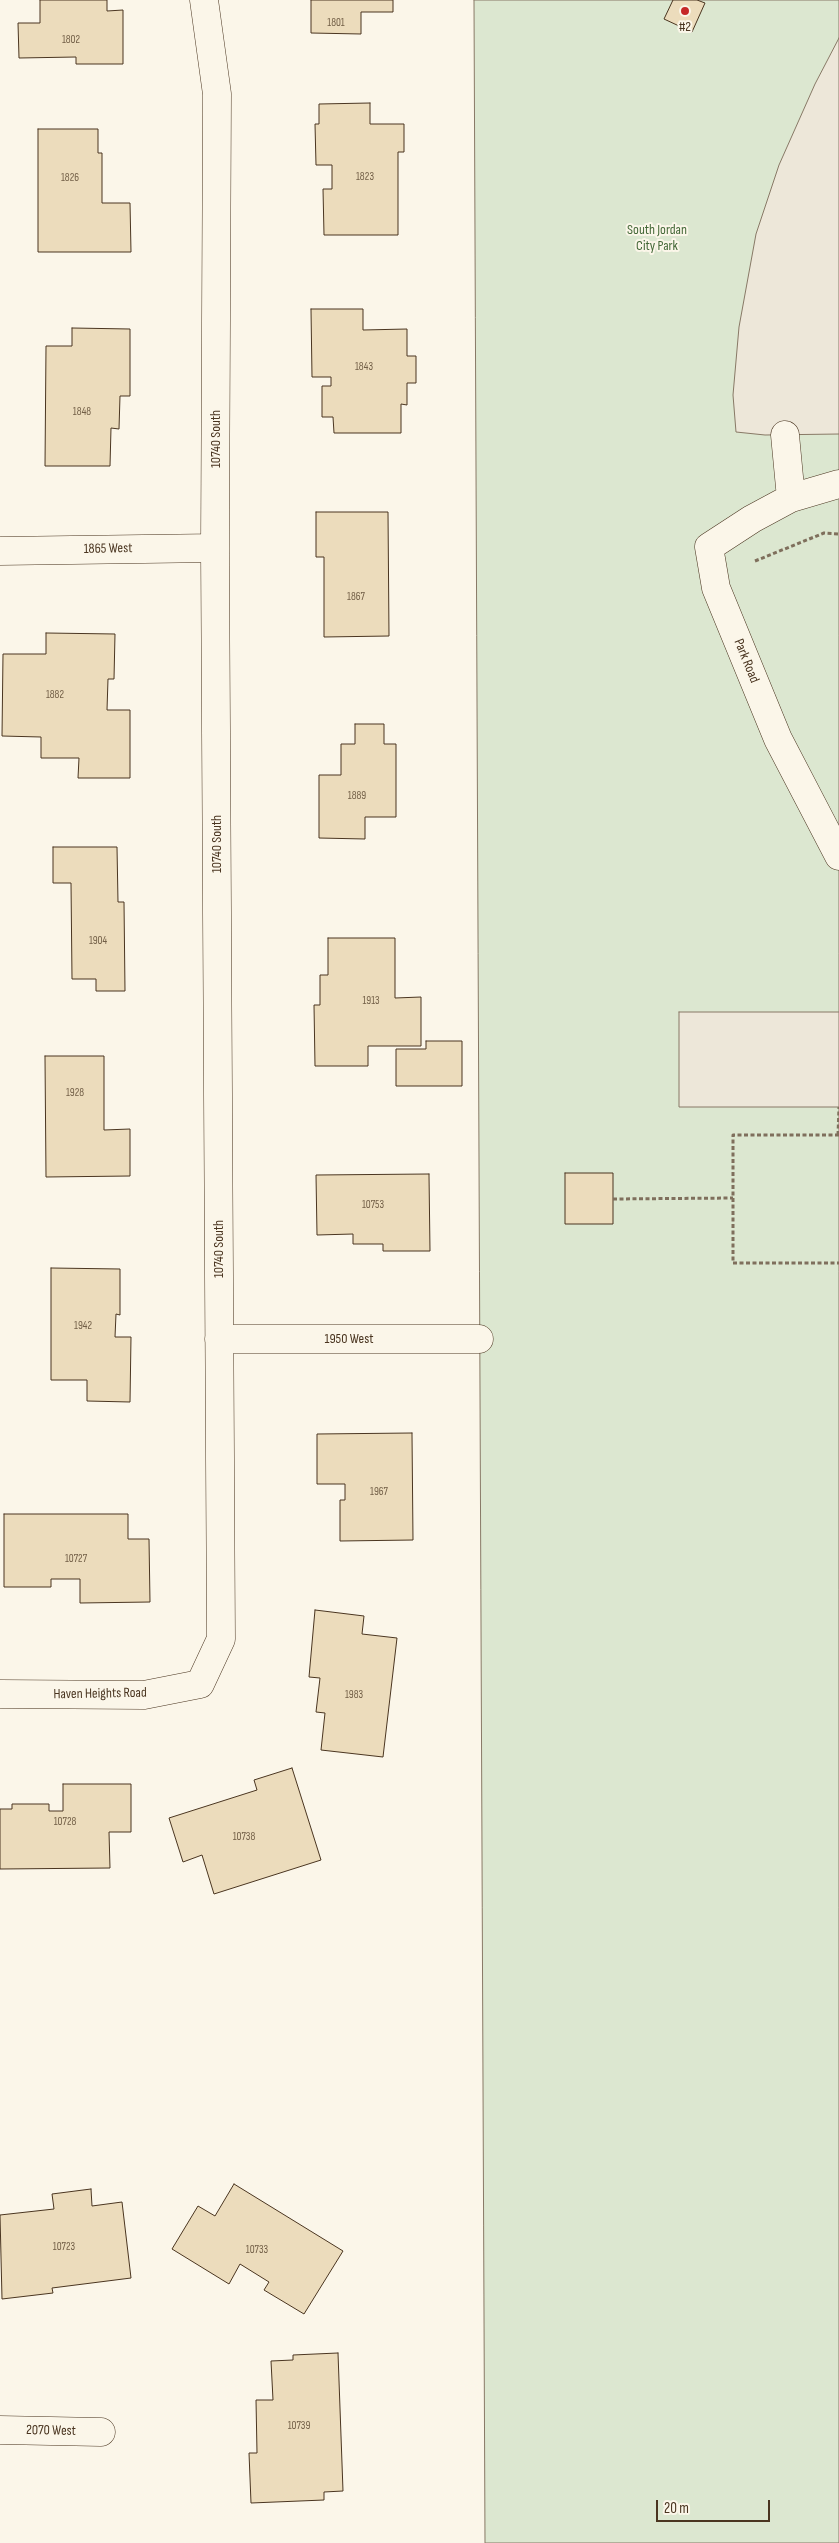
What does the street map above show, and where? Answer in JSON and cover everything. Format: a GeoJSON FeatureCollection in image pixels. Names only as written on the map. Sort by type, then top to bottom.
{"type":"FeatureCollection","features":[{"type":"Feature","properties":{"kind":"street","name":"10740 South"},"geometry":{"type":"LineString","coordinates":[[200,1684],[221,1639],[215,548],[217,94],[204,0]]}},
{"type":"Feature","properties":{"kind":"street"},"geometry":{"type":"LineString","coordinates":[[785,435],[791,498],[839,484]]}},
{"type":"Feature","properties":{"kind":"street","name":"Park Road"},"geometry":{"type":"LineString","coordinates":[[791,498],[752,519],[709,547],[716,588],[778,739],[839,856]]}},
{"type":"Feature","properties":{"kind":"street","name":"1865 West"},"geometry":{"type":"LineString","coordinates":[[0,551],[215,548]]}},
{"type":"Feature","properties":{"kind":"street","name":"1950 West"},"geometry":{"type":"LineString","coordinates":[[219,1339],[479,1339]]}},
{"type":"Feature","properties":{"kind":"street","name":"Haven Heights Road"},"geometry":{"type":"LineString","coordinates":[[0,1694],[144,1695],[200,1684]]}},
{"type":"Feature","properties":{"kind":"street","name":"2070 West"},"geometry":{"type":"LineString","coordinates":[[0,2430],[101,2432]]}},
{"type":"Feature","properties":{"kind":"path"},"geometry":{"type":"LineString","coordinates":[[755,561],[824,533],[839,534]]}},
{"type":"Feature","properties":{"kind":"path"},"geometry":{"type":"LineString","coordinates":[[839,1107],[839,1135],[732,1134],[732,1263],[839,1263]]}},
{"type":"Feature","properties":{"kind":"path"},"geometry":{"type":"LineString","coordinates":[[614,1199],[732,1198]]}},
{"type":"Feature","properties":{"kind":"green space","name":"South Jordan City Park"},"geometry":{"type":"Polygon","coordinates":[[[474,0],[839,0],[839,2543],[485,2543],[474,0]]]}},
{"type":"Feature","properties":{"kind":"shaded area"},"geometry":{"type":"Polygon","coordinates":[[[839,38],[839,434],[765,435],[736,432],[733,395],[739,327],[756,234],[779,165],[815,84],[839,38]]]}},
{"type":"Feature","properties":{"kind":"shaded area"},"geometry":{"type":"Polygon","coordinates":[[[679,1012],[839,1012],[839,1107],[679,1107],[679,1012]]]}},
{"type":"Feature","properties":{"kind":"building"},"geometry":{"type":"Polygon","coordinates":[[[40,0],[107,0],[107,11],[123,10],[123,64],[76,64],[76,57],[19,58],[18,23],[40,23],[40,0]]]}},
{"type":"Feature","properties":{"kind":"building"},"geometry":{"type":"Polygon","coordinates":[[[311,0],[393,0],[393,12],[361,12],[361,34],[311,33],[311,0]]]}},
{"type":"Feature","properties":{"kind":"building","name":"#2"},"geometry":{"type":"Polygon","coordinates":[[[673,0],[697,0],[705,3],[692,32],[664,19],[673,0]]]}},
{"type":"Feature","properties":{"kind":"building"},"geometry":{"type":"Polygon","coordinates":[[[370,103],[370,124],[404,124],[404,152],[398,152],[398,235],[324,235],[323,189],[332,189],[332,165],[316,165],[315,124],[319,124],[319,104],[370,103]]]}},
{"type":"Feature","properties":{"kind":"building"},"geometry":{"type":"Polygon","coordinates":[[[38,129],[98,129],[98,153],[102,153],[102,203],[130,203],[131,252],[38,252],[38,129]]]}},
{"type":"Feature","properties":{"kind":"building"},"geometry":{"type":"Polygon","coordinates":[[[311,309],[363,309],[363,330],[407,329],[407,356],[416,356],[416,383],[407,383],[407,405],[401,404],[401,433],[334,433],[333,417],[322,417],[322,386],[331,386],[331,377],[312,377],[311,309]]]}},
{"type":"Feature","properties":{"kind":"building"},"geometry":{"type":"Polygon","coordinates":[[[72,328],[130,329],[130,396],[120,396],[119,429],[111,428],[110,466],[45,466],[46,346],[72,346],[72,328]]]}},
{"type":"Feature","properties":{"kind":"building"},"geometry":{"type":"Polygon","coordinates":[[[316,512],[388,512],[389,636],[324,637],[324,557],[316,557],[316,512]]]}},
{"type":"Feature","properties":{"kind":"building"},"geometry":{"type":"Polygon","coordinates":[[[46,633],[115,634],[114,679],[108,679],[107,710],[130,710],[130,778],[78,778],[79,758],[41,758],[41,737],[2,736],[3,654],[46,654],[46,633]]]}},
{"type":"Feature","properties":{"kind":"building"},"geometry":{"type":"Polygon","coordinates":[[[355,724],[384,724],[384,744],[396,744],[396,817],[365,817],[365,839],[319,838],[319,775],[341,775],[341,744],[355,744],[355,724]]]}},
{"type":"Feature","properties":{"kind":"building"},"geometry":{"type":"Polygon","coordinates":[[[53,847],[117,847],[118,902],[124,902],[125,991],[96,991],[96,979],[72,979],[71,883],[53,883],[53,847]]]}},
{"type":"Feature","properties":{"kind":"building"},"geometry":{"type":"Polygon","coordinates":[[[328,938],[395,938],[395,998],[421,997],[421,1046],[368,1046],[368,1066],[315,1066],[314,1005],[320,1005],[320,975],[328,975],[328,938]]]}},
{"type":"Feature","properties":{"kind":"building"},"geometry":{"type":"Polygon","coordinates":[[[426,1041],[462,1041],[462,1086],[396,1086],[396,1049],[426,1049],[426,1041]]]}},
{"type":"Feature","properties":{"kind":"building"},"geometry":{"type":"Polygon","coordinates":[[[45,1056],[104,1056],[104,1130],[130,1129],[130,1176],[46,1177],[45,1056]]]}},
{"type":"Feature","properties":{"kind":"building"},"geometry":{"type":"Polygon","coordinates":[[[565,1173],[613,1173],[613,1224],[565,1224],[565,1173]]]}},
{"type":"Feature","properties":{"kind":"building"},"geometry":{"type":"Polygon","coordinates":[[[429,1174],[430,1251],[383,1251],[383,1244],[353,1244],[353,1234],[317,1235],[316,1175],[429,1174]]]}},
{"type":"Feature","properties":{"kind":"building"},"geometry":{"type":"Polygon","coordinates":[[[51,1268],[120,1269],[120,1315],[116,1314],[115,1337],[131,1337],[130,1402],[87,1401],[87,1380],[51,1380],[51,1268]]]}},
{"type":"Feature","properties":{"kind":"building"},"geometry":{"type":"Polygon","coordinates":[[[412,1433],[413,1540],[340,1541],[340,1500],[345,1500],[345,1484],[317,1484],[317,1434],[412,1433]]]}},
{"type":"Feature","properties":{"kind":"building"},"geometry":{"type":"Polygon","coordinates":[[[4,1514],[128,1514],[128,1539],[149,1539],[150,1602],[80,1603],[80,1579],[51,1579],[51,1587],[4,1587],[4,1514]]]}},
{"type":"Feature","properties":{"kind":"building"},"geometry":{"type":"Polygon","coordinates":[[[315,1610],[364,1616],[362,1634],[397,1638],[383,1757],[321,1750],[325,1713],[316,1712],[320,1678],[309,1677],[315,1610]]]}},
{"type":"Feature","properties":{"kind":"building"},"geometry":{"type":"Polygon","coordinates":[[[292,1768],[321,1860],[214,1894],[202,1855],[183,1862],[169,1818],[257,1790],[254,1780],[292,1768]]]}},
{"type":"Feature","properties":{"kind":"building"},"geometry":{"type":"Polygon","coordinates":[[[63,1784],[131,1784],[131,1832],[109,1832],[110,1868],[0,1869],[0,1809],[12,1809],[12,1804],[49,1804],[49,1811],[63,1811],[63,1784]]]}},
{"type":"Feature","properties":{"kind":"building"},"geometry":{"type":"Polygon","coordinates":[[[234,2184],[343,2251],[304,2314],[264,2290],[269,2282],[240,2264],[229,2284],[172,2249],[198,2206],[215,2216],[234,2184]]]}},
{"type":"Feature","properties":{"kind":"building"},"geometry":{"type":"Polygon","coordinates":[[[91,2189],[92,2206],[122,2202],[131,2278],[52,2288],[53,2293],[2,2299],[0,2215],[54,2209],[52,2194],[91,2189]]]}},
{"type":"Feature","properties":{"kind":"building"},"geometry":{"type":"Polygon","coordinates":[[[338,2353],[343,2491],[324,2492],[324,2500],[251,2503],[249,2453],[257,2453],[256,2400],[273,2400],[271,2361],[293,2360],[293,2355],[338,2353]]]}},
{"type":"Feature","properties":{"kind":"place","name":"#2"},"geometry":{"type":"Point","coordinates":[685,11]}}]}
